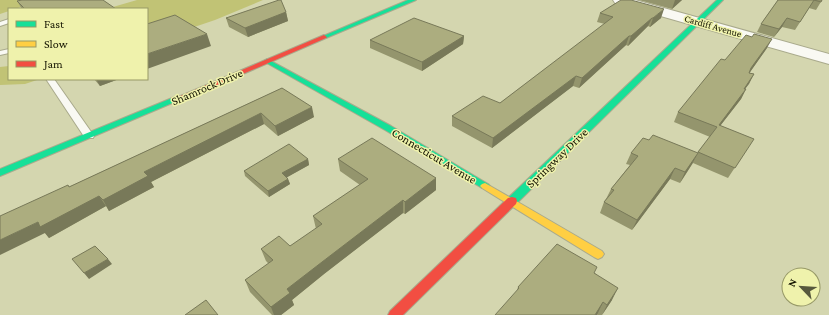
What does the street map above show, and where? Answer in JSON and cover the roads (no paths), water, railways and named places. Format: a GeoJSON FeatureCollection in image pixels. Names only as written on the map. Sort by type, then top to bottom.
{"type":"FeatureCollection","features":[{"type":"Feature","properties":{"kind":"street","name":"Shamrock Drive"},"geometry":{"type":"LineString","coordinates":[[0,173],[413,0]]}},
{"type":"Feature","properties":{"kind":"street","name":"Cardiff Avenue"},"geometry":{"type":"LineString","coordinates":[[620,0],[829,59]]}},
{"type":"Feature","properties":{"kind":"street","name":"Springway Drive"},"geometry":{"type":"LineString","coordinates":[[394,315],[720,0]]}},
{"type":"Feature","properties":{"kind":"street","name":"Connecticut Avenue"},"geometry":{"type":"LineString","coordinates":[[267,61],[388,128],[598,254]]}},
{"type":"Feature","properties":{"kind":"lane"},"geometry":{"type":"LineString","coordinates":[[51,80],[88,136]]}}]}
